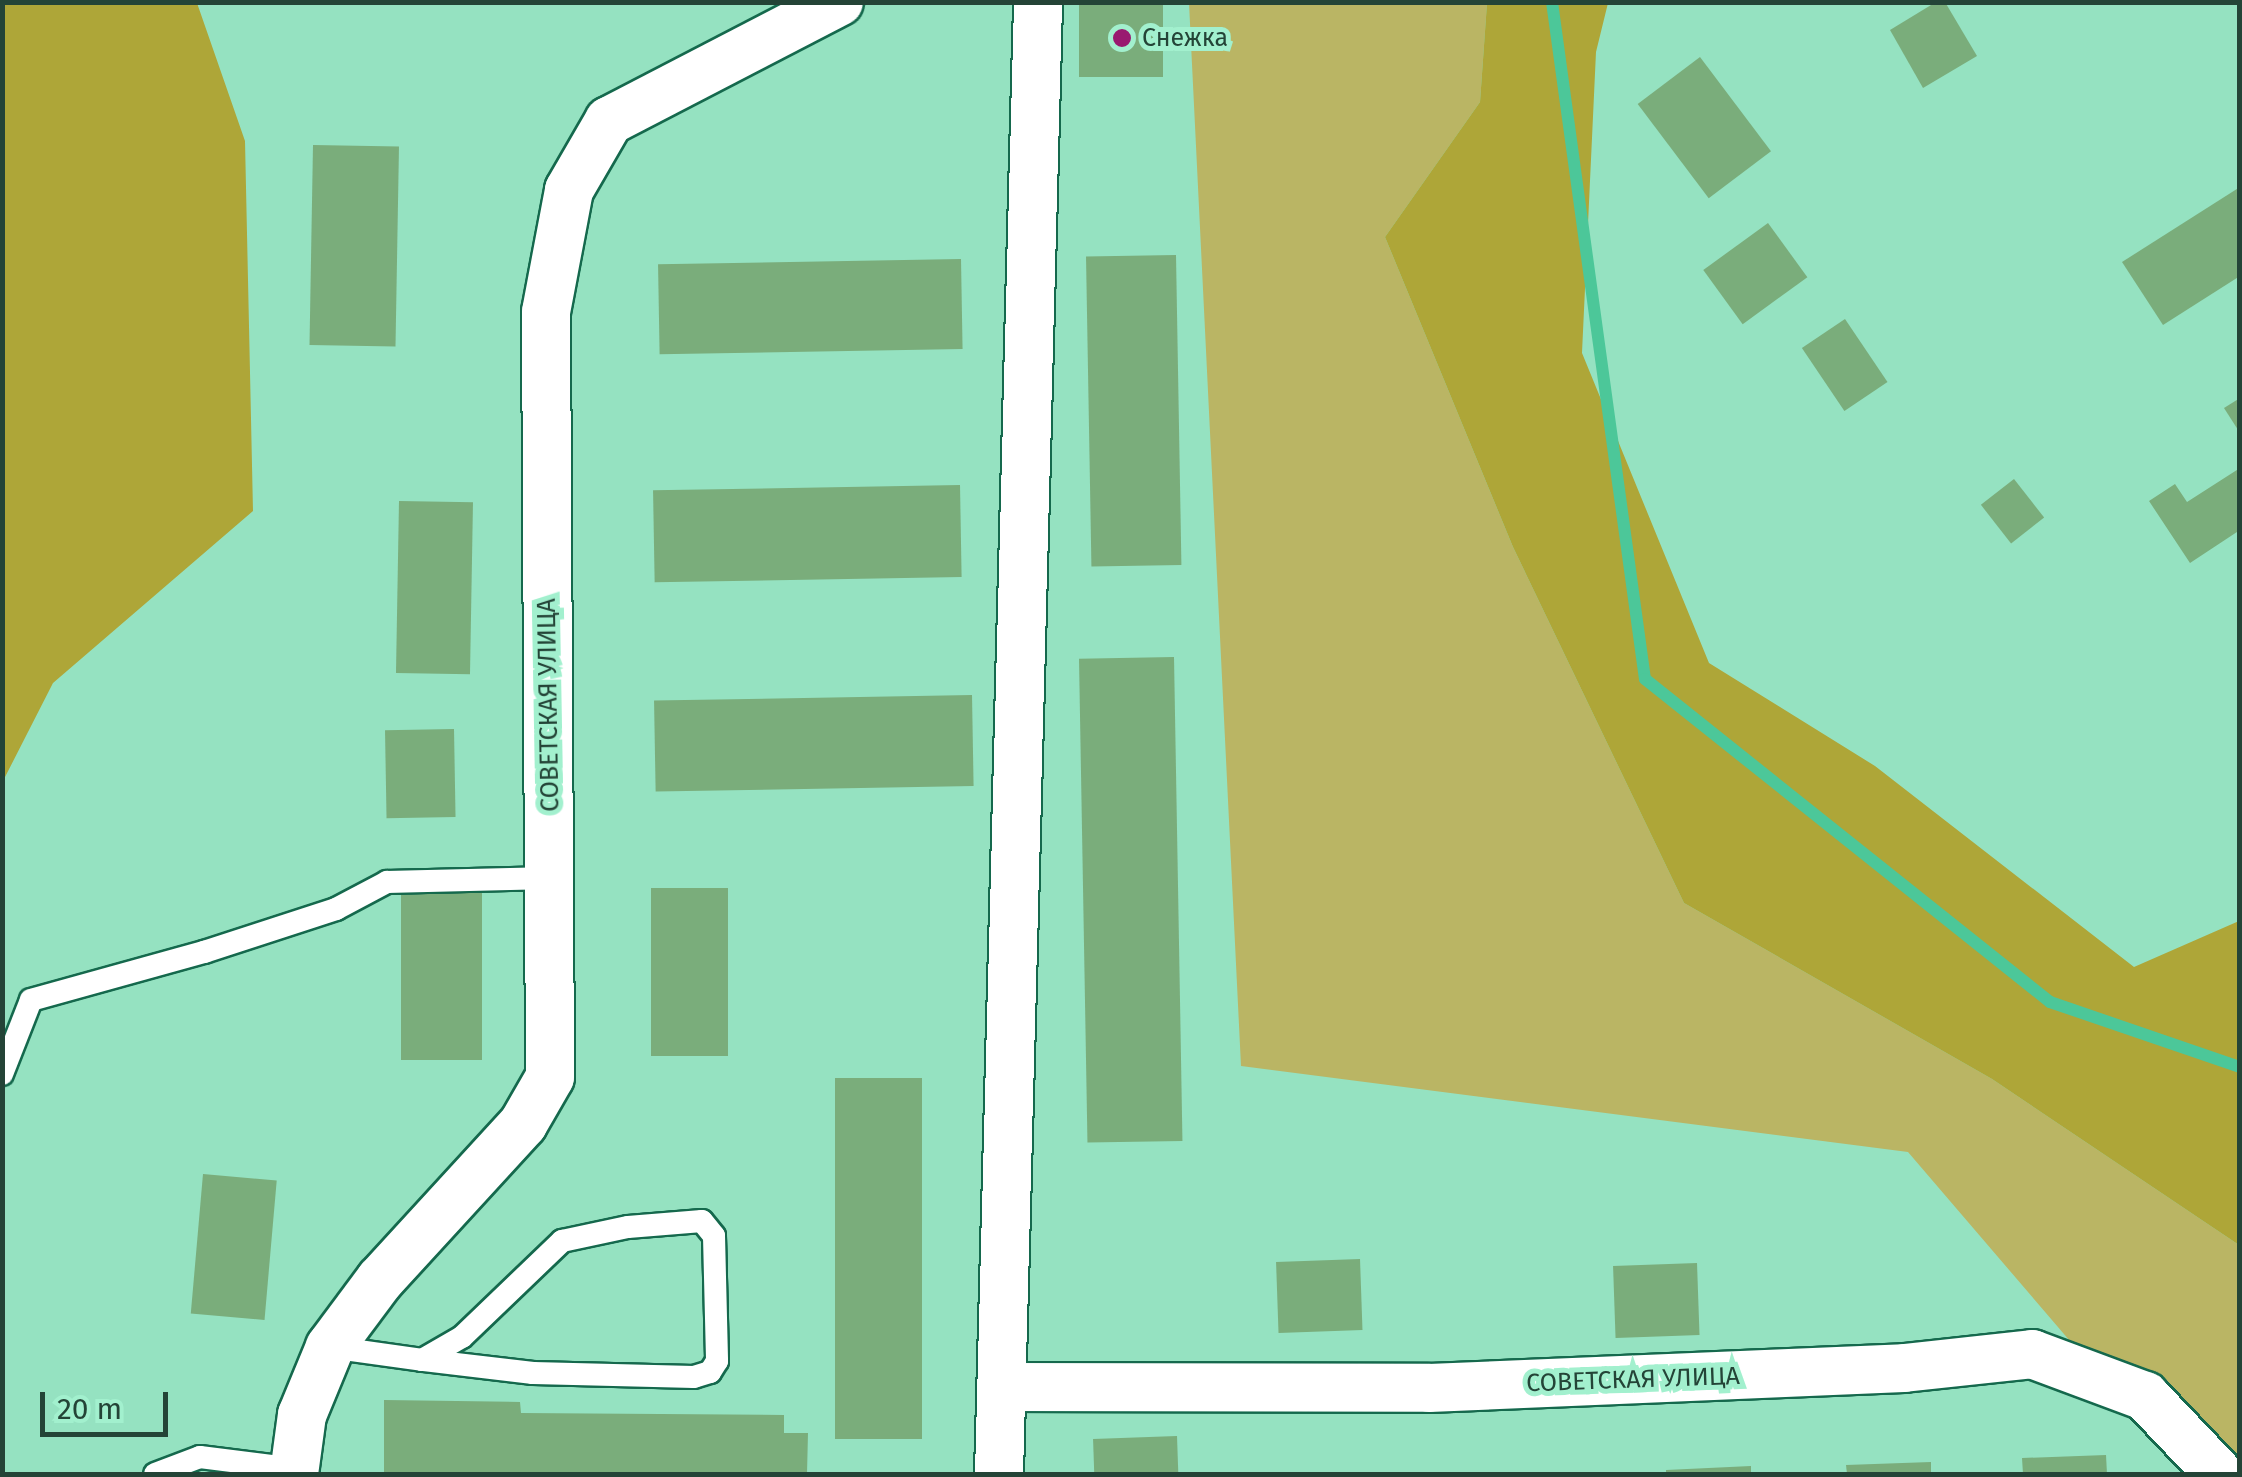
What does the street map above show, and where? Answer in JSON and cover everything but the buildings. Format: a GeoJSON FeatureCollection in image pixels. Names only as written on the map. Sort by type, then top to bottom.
{"type":"FeatureCollection","features":[{"type":"Feature","properties":{"kind":"street","name":"СОВЕТСКАЯ УЛИЦА"},"geometry":{"type":"LineString","coordinates":[[294,1472],[302,1415],[330,1347],[380,1280],[523,1124],[550,1077],[546,312],[570,190],[609,121],[839,2]]}},
{"type":"Feature","properties":{"kind":"street"},"geometry":{"type":"LineString","coordinates":[[998,1474],[1038,2]]}},
{"type":"Feature","properties":{"kind":"street","name":"СОВЕТСКАЯ УЛИЦА"},"geometry":{"type":"LineString","coordinates":[[1003,1387],[1430,1388],[1904,1368],[2032,1354],[2145,1396],[2219,1474]]}},
{"type":"Feature","properties":{"kind":"lane"},"geometry":{"type":"LineString","coordinates":[[2,1074],[31,1000],[223,946],[336,909],[388,882],[550,878]]}},
{"type":"Feature","properties":{"kind":"lane"},"geometry":{"type":"LineString","coordinates":[[330,1347],[422,1360],[532,1374],[694,1377],[710,1372],[717,1360],[714,1236],[702,1221],[562,1241],[462,1338],[422,1360]]}},
{"type":"Feature","properties":{"kind":"lane"},"geometry":{"type":"LineString","coordinates":[[154,1474],[200,1457],[294,1472]]}},
{"type":"Feature","properties":{"kind":"shaded area"},"geometry":{"type":"Polygon","coordinates":[[[3,2],[197,3],[245,141],[253,511],[53,683],[3,781],[3,2]]]}},
{"type":"Feature","properties":{"kind":"shaded area"},"geometry":{"type":"Polygon","coordinates":[[[1189,3],[1487,3],[1480,102],[1385,237],[1513,547],[1684,903],[1992,1079],[2239,1245],[2239,1474],[2184,1474],[1908,1152],[1241,1066],[1189,3]]]}},
{"type":"Feature","properties":{"kind":"shaded area"},"geometry":{"type":"Polygon","coordinates":[[[1487,3],[1608,3],[1596,52],[1582,353],[1709,663],[1875,766],[2134,967],[2239,921],[2239,1245],[1992,1079],[1684,903],[1513,547],[1385,237],[1480,102],[1487,3]]]}},
{"type":"Feature","properties":{"kind":"waterway"},"geometry":{"type":"LineString","coordinates":[[1552,2],[1645,679],[2050,1002],[2240,1067]]}},
{"type":"Feature","properties":{"kind":"place","name":"Снежка"},"geometry":{"type":"Point","coordinates":[1122,38]}}]}
